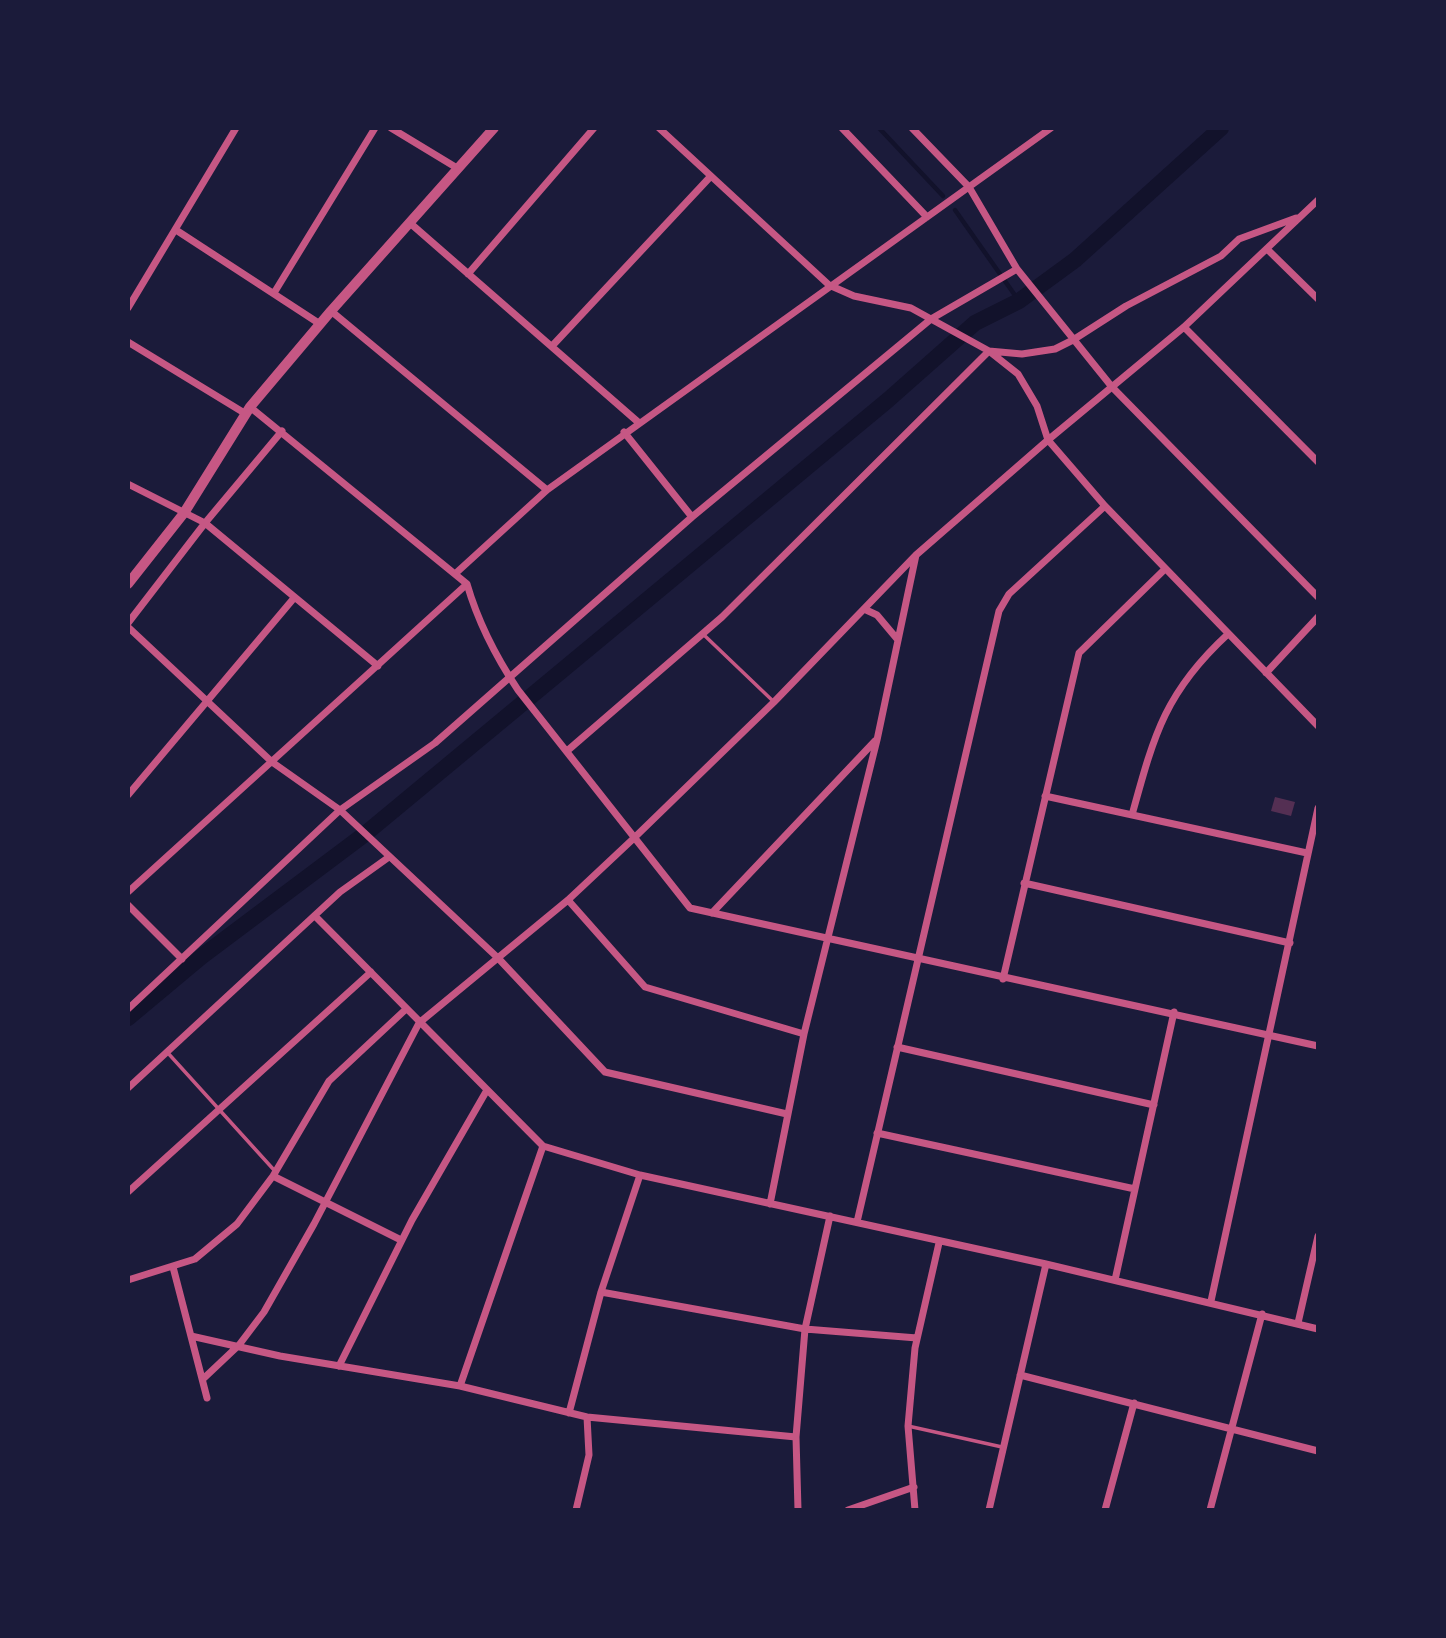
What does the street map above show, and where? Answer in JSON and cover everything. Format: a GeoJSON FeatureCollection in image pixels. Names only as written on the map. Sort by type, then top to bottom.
{"type":"FeatureCollection","features":[{"type":"Feature","properties":{"kind":"street"},"geometry":{"type":"LineString","coordinates":[[128,308],[236,128]]}},
{"type":"Feature","properties":{"kind":"street"},"geometry":{"type":"LineString","coordinates":[[274,293],[375,128]]}},
{"type":"Feature","properties":{"kind":"street"},"geometry":{"type":"LineString","coordinates":[[391,128],[457,168]]}},
{"type":"Feature","properties":{"kind":"street"},"geometry":{"type":"LineString","coordinates":[[128,584],[184,513],[248,411],[331,311],[494,128]]}},
{"type":"Feature","properties":{"kind":"street"},"geometry":{"type":"LineString","coordinates":[[468,274],[594,128]]}},
{"type":"Feature","properties":{"kind":"street"},"geometry":{"type":"LineString","coordinates":[[659,128],[829,285],[854,296],[911,308],[989,351],[1018,374],[1037,406],[1048,440],[1105,506],[1318,726]]}},
{"type":"Feature","properties":{"kind":"street"},"geometry":{"type":"LineString","coordinates":[[842,128],[927,217]]}},
{"type":"Feature","properties":{"kind":"street"},"geometry":{"type":"LineString","coordinates":[[912,128],[969,187],[1017,269],[1112,387],[1318,597]]}},
{"type":"Feature","properties":{"kind":"street"},"geometry":{"type":"LineString","coordinates":[[456,573],[547,490],[624,432],[1051,128]]}},
{"type":"Feature","properties":{"kind":"street"},"geometry":{"type":"LineString","coordinates":[[553,345],[711,176]]}},
{"type":"Feature","properties":{"kind":"street"},"geometry":{"type":"LineString","coordinates":[[203,1379],[239,1345],[264,1312],[326,1202],[419,1023],[568,900],[774,702],[916,555],[1184,327],[1318,200]]}},
{"type":"Feature","properties":{"kind":"street"},"geometry":{"type":"LineString","coordinates":[[989,351],[1022,354],[1055,349],[1126,306],[1221,256],[1239,239],[1300,216]]}},
{"type":"Feature","properties":{"kind":"street"},"geometry":{"type":"LineString","coordinates":[[410,223],[553,345],[638,422]]}},
{"type":"Feature","properties":{"kind":"street"},"geometry":{"type":"LineString","coordinates":[[176,230],[320,324]]}},
{"type":"Feature","properties":{"kind":"street"},"geometry":{"type":"LineString","coordinates":[[1267,249],[1318,299]]}},
{"type":"Feature","properties":{"kind":"street"},"geometry":{"type":"LineString","coordinates":[[128,1009],[340,810],[435,743],[692,517],[932,318],[1017,269]]}},
{"type":"Feature","properties":{"kind":"street"},"geometry":{"type":"LineString","coordinates":[[331,311],[547,490]]}},
{"type":"Feature","properties":{"kind":"street"},"geometry":{"type":"LineString","coordinates":[[1184,327],[1318,462]]}},
{"type":"Feature","properties":{"kind":"street"},"geometry":{"type":"LineString","coordinates":[[128,342],[282,431],[467,584],[474,610],[498,661],[633,839],[690,908],[1003,979],[1174,1012],[1318,1046]]}},
{"type":"Feature","properties":{"kind":"street"},"geometry":{"type":"LineString","coordinates":[[566,751],[703,633],[822,519],[989,351]]}},
{"type":"Feature","properties":{"kind":"street"},"geometry":{"type":"LineString","coordinates":[[282,431],[205,523],[128,625],[272,762],[340,810],[388,858],[498,958],[605,1072],[787,1114]]}},
{"type":"Feature","properties":{"kind":"street"},"geometry":{"type":"LineString","coordinates":[[624,432],[692,517]]}},
{"type":"Feature","properties":{"kind":"street"},"geometry":{"type":"LineString","coordinates":[[128,484],[205,523],[378,666]]}},
{"type":"Feature","properties":{"kind":"street"},"geometry":{"type":"LineString","coordinates":[[857,1222],[1002,602],[1105,506]]}},
{"type":"Feature","properties":{"kind":"street"},"geometry":{"type":"LineString","coordinates":[[770,1204],[804,1034],[877,740],[916,555]]}},
{"type":"Feature","properties":{"kind":"street"},"geometry":{"type":"LineString","coordinates":[[1003,979],[1079,653],[1165,569]]}},
{"type":"Feature","properties":{"kind":"street"},"geometry":{"type":"LineString","coordinates":[[128,892],[467,584]]}},
{"type":"Feature","properties":{"kind":"street"},"geometry":{"type":"LineString","coordinates":[[128,795],[295,598]]}},
{"type":"Feature","properties":{"kind":"street"},"geometry":{"type":"LineString","coordinates":[[864,609],[877,615],[898,640]]}},
{"type":"Feature","properties":{"kind":"street"},"geometry":{"type":"LineString","coordinates":[[1266,673],[1318,617]]}},
{"type":"Feature","properties":{"kind":"street"},"geometry":{"type":"LineString","coordinates":[[1132,815],[1151,744],[1165,710],[1198,662],[1228,634]]}},
{"type":"Feature","properties":{"kind":"street"},"geometry":{"type":"LineString","coordinates":[[712,913],[877,740]]}},
{"type":"Feature","properties":{"kind":"street"},"geometry":{"type":"LineString","coordinates":[[1045,796],[1307,853]]}},
{"type":"Feature","properties":{"kind":"street"},"geometry":{"type":"LineString","coordinates":[[1210,1301],[1318,808]]}},
{"type":"Feature","properties":{"kind":"street"},"geometry":{"type":"LineString","coordinates":[[128,1087],[340,892],[388,858]]}},
{"type":"Feature","properties":{"kind":"street"},"geometry":{"type":"LineString","coordinates":[[1024,883],[1290,943]]}},
{"type":"Feature","properties":{"kind":"street"},"geometry":{"type":"LineString","coordinates":[[568,900],[645,987],[804,1034]]}},
{"type":"Feature","properties":{"kind":"street"},"geometry":{"type":"LineString","coordinates":[[128,905],[182,959]]}},
{"type":"Feature","properties":{"kind":"street"},"geometry":{"type":"LineString","coordinates":[[315,916],[405,1010],[543,1146],[640,1175],[1210,1301],[1318,1329]]}},
{"type":"Feature","properties":{"kind":"street"},"geometry":{"type":"LineString","coordinates":[[128,1192],[371,972]]}},
{"type":"Feature","properties":{"kind":"street"},"geometry":{"type":"LineString","coordinates":[[128,1280],[195,1259],[237,1224],[274,1174],[329,1081],[405,1010]]}},
{"type":"Feature","properties":{"kind":"street"},"geometry":{"type":"LineString","coordinates":[[1115,1280],[1174,1012]]}},
{"type":"Feature","properties":{"kind":"street"},"geometry":{"type":"LineString","coordinates":[[897,1047],[1154,1105]]}},
{"type":"Feature","properties":{"kind":"street"},"geometry":{"type":"LineString","coordinates":[[339,1366],[401,1240],[487,1090]]}},
{"type":"Feature","properties":{"kind":"street"},"geometry":{"type":"LineString","coordinates":[[877,1132],[1135,1189]]}},
{"type":"Feature","properties":{"kind":"street"},"geometry":{"type":"LineString","coordinates":[[460,1386],[543,1146]]}},
{"type":"Feature","properties":{"kind":"street"},"geometry":{"type":"LineString","coordinates":[[274,1174],[401,1240]]}},
{"type":"Feature","properties":{"kind":"street"},"geometry":{"type":"LineString","coordinates":[[569,1413],[601,1292],[640,1175]]}},
{"type":"Feature","properties":{"kind":"street"},"geometry":{"type":"LineString","coordinates":[[799,1510],[796,1437],[805,1329],[830,1216]]}},
{"type":"Feature","properties":{"kind":"street"},"geometry":{"type":"LineString","coordinates":[[1298,1323],[1318,1236]]}},
{"type":"Feature","properties":{"kind":"street"},"geometry":{"type":"LineString","coordinates":[[915,1510],[908,1426],[917,1338],[939,1243]]}},
{"type":"Feature","properties":{"kind":"street"},"geometry":{"type":"LineString","coordinates":[[989,1510],[1046,1264]]}},
{"type":"Feature","properties":{"kind":"street"},"geometry":{"type":"LineString","coordinates":[[173,1267],[207,1398]]}},
{"type":"Feature","properties":{"kind":"street"},"geometry":{"type":"LineString","coordinates":[[601,1292],[805,1329],[917,1338]]}},
{"type":"Feature","properties":{"kind":"street"},"geometry":{"type":"LineString","coordinates":[[1210,1510],[1262,1314]]}},
{"type":"Feature","properties":{"kind":"street"},"geometry":{"type":"LineString","coordinates":[[191,1336],[281,1356],[460,1386],[587,1417],[796,1437]]}},
{"type":"Feature","properties":{"kind":"street"},"geometry":{"type":"LineString","coordinates":[[1020,1375],[1318,1451]]}},
{"type":"Feature","properties":{"kind":"street"},"geometry":{"type":"LineString","coordinates":[[1105,1510],[1134,1404]]}},
{"type":"Feature","properties":{"kind":"street"},"geometry":{"type":"LineString","coordinates":[[576,1510],[589,1454],[587,1417]]}},
{"type":"Feature","properties":{"kind":"street"},"geometry":{"type":"LineString","coordinates":[[848,1510],[914,1487]]}},
{"type":"Feature","properties":{"kind":"lane"},"geometry":{"type":"LineString","coordinates":[[703,633],[774,702]]}},
{"type":"Feature","properties":{"kind":"lane"},"geometry":{"type":"LineString","coordinates":[[167,1052],[274,1174]]}},
{"type":"Feature","properties":{"kind":"lane"},"geometry":{"type":"LineString","coordinates":[[908,1426],[1004,1447]]}},
{"type":"Feature","properties":{"kind":"building"},"geometry":{"type":"Polygon","coordinates":[[[1275,797],[1295,802],[1291,816],[1271,811],[1275,797]]]}},
{"type":"Feature","properties":{"kind":"waterway"},"geometry":{"type":"LineString","coordinates":[[879,128],[943,196]]}},
{"type":"Feature","properties":{"kind":"waterway"},"geometry":{"type":"LineString","coordinates":[[128,1018],[201,957],[365,834],[888,400],[975,323],[1019,301],[1075,260],[1221,128]]}},
{"type":"Feature","properties":{"kind":"waterway"},"geometry":{"type":"LineString","coordinates":[[955,210],[1019,301]]}}]}
